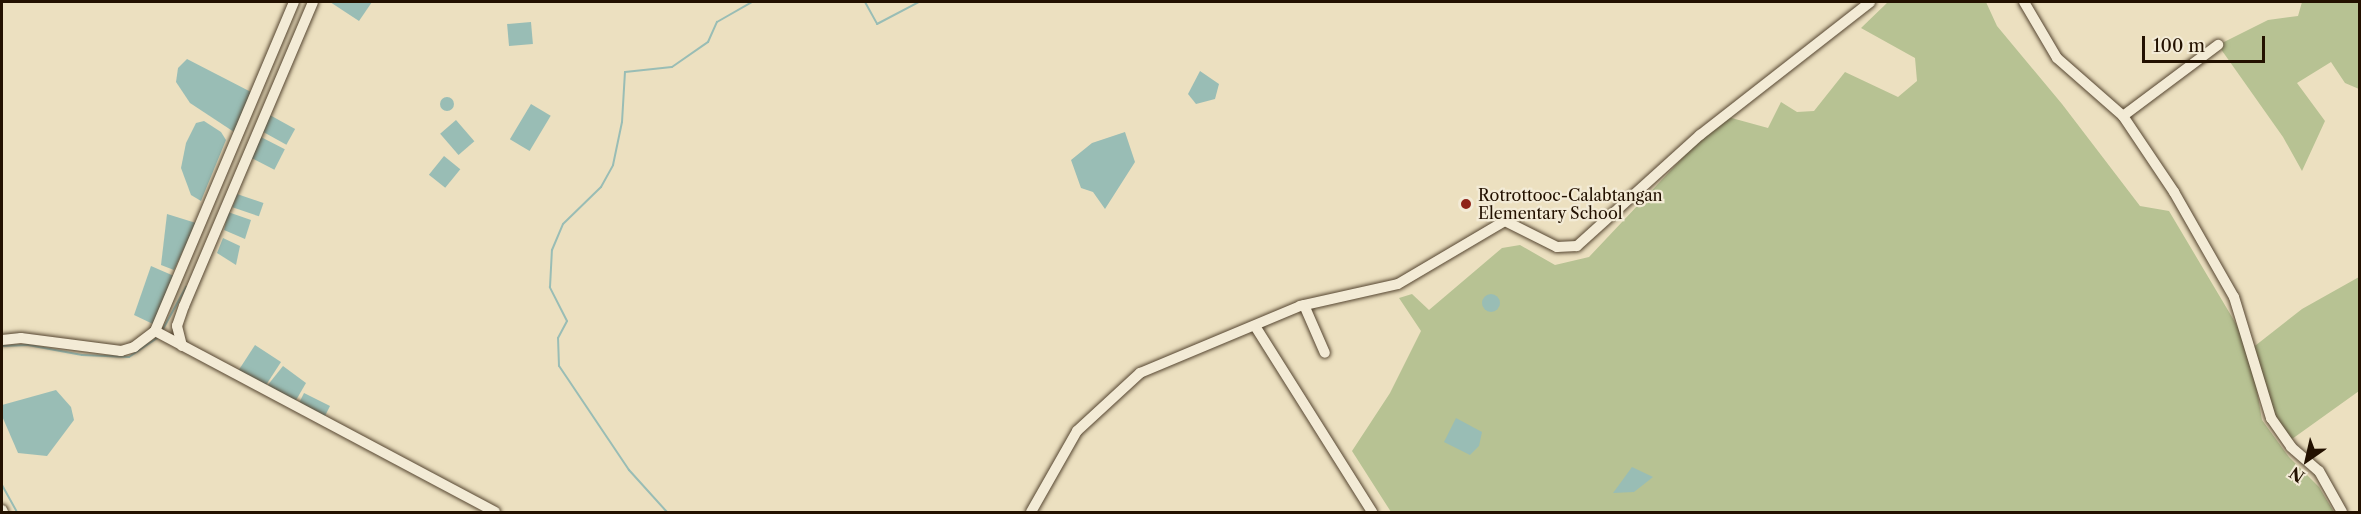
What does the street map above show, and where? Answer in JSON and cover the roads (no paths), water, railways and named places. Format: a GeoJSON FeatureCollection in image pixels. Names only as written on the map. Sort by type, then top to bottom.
{"type":"FeatureCollection","features":[{"type":"Feature","properties":{"kind":"street"},"geometry":{"type":"LineString","coordinates":[[2,340],[21,338],[121,351],[134,347],[155,331],[294,2]]}},
{"type":"Feature","properties":{"kind":"street"},"geometry":{"type":"LineString","coordinates":[[182,346],[177,326],[184,306],[313,2]]}},
{"type":"Feature","properties":{"kind":"street"},"geometry":{"type":"LineString","coordinates":[[1031,513],[1077,431],[1140,373],[1304,305],[1398,284],[1505,221],[1557,247],[1577,246],[1700,135],[1870,2]]}},
{"type":"Feature","properties":{"kind":"street"},"geometry":{"type":"LineString","coordinates":[[2024,2],[2057,58],[2123,116],[2174,192],[2234,297],[2271,418],[2291,447],[2319,471],[2342,513]]}},
{"type":"Feature","properties":{"kind":"street"},"geometry":{"type":"LineString","coordinates":[[2123,116],[2218,45]]}},
{"type":"Feature","properties":{"kind":"street"},"geometry":{"type":"LineString","coordinates":[[1304,305],[1325,353]]}},
{"type":"Feature","properties":{"kind":"street"},"geometry":{"type":"LineString","coordinates":[[1255,326],[1372,513]]}},
{"type":"Feature","properties":{"kind":"street"},"geometry":{"type":"LineString","coordinates":[[155,331],[495,513]]}},
{"type":"Feature","properties":{"kind":"water"},"geometry":{"type":"Polygon","coordinates":[[[330,2],[372,2],[359,21],[330,2]]]}},
{"type":"Feature","properties":{"kind":"water"},"geometry":{"type":"Polygon","coordinates":[[[531,22],[533,44],[509,46],[507,24],[531,22]]]}},
{"type":"Feature","properties":{"kind":"water"},"geometry":{"type":"Polygon","coordinates":[[[187,59],[251,92],[234,132],[190,103],[176,82],[178,68],[187,59]]]}},
{"type":"Feature","properties":{"kind":"water"},"geometry":{"type":"Polygon","coordinates":[[[1200,71],[1219,84],[1215,99],[1196,104],[1188,94],[1200,71]]]}},
{"type":"Feature","properties":{"kind":"water"},"geometry":{"type":"Polygon","coordinates":[[[444,97],[450,97],[454,104],[450,111],[444,111],[440,107],[440,101],[444,97]]]}},
{"type":"Feature","properties":{"kind":"water"},"geometry":{"type":"Polygon","coordinates":[[[531,104],[551,116],[530,151],[510,139],[531,104]]]}},
{"type":"Feature","properties":{"kind":"water"},"geometry":{"type":"Polygon","coordinates":[[[268,114],[295,129],[286,145],[259,130],[268,114]]]}},
{"type":"Feature","properties":{"kind":"water"},"geometry":{"type":"Polygon","coordinates":[[[456,120],[474,141],[459,155],[440,134],[456,120]]]}},
{"type":"Feature","properties":{"kind":"water"},"geometry":{"type":"Polygon","coordinates":[[[204,121],[221,132],[226,140],[201,201],[191,195],[181,168],[186,143],[196,123],[204,121]]]}},
{"type":"Feature","properties":{"kind":"water"},"geometry":{"type":"Polygon","coordinates":[[[1125,132],[1135,162],[1105,209],[1093,192],[1081,188],[1071,160],[1092,143],[1125,132]]]}},
{"type":"Feature","properties":{"kind":"water"},"geometry":{"type":"Polygon","coordinates":[[[259,136],[285,149],[274,170],[249,156],[259,136]]]}},
{"type":"Feature","properties":{"kind":"water"},"geometry":{"type":"Polygon","coordinates":[[[444,156],[460,169],[445,188],[429,175],[444,156]]]}},
{"type":"Feature","properties":{"kind":"water"},"geometry":{"type":"Polygon","coordinates":[[[237,194],[263,203],[259,216],[232,207],[237,194]]]}},
{"type":"Feature","properties":{"kind":"water"},"geometry":{"type":"Polygon","coordinates":[[[228,212],[251,220],[245,239],[224,230],[228,212]]]}},
{"type":"Feature","properties":{"kind":"water"},"geometry":{"type":"Polygon","coordinates":[[[167,214],[196,223],[174,270],[161,265],[167,214]]]}},
{"type":"Feature","properties":{"kind":"water"},"geometry":{"type":"Polygon","coordinates":[[[223,238],[240,246],[236,265],[217,253],[223,238]]]}},
{"type":"Feature","properties":{"kind":"water"},"geometry":{"type":"Polygon","coordinates":[[[151,266],[174,276],[153,324],[134,315],[151,266]]]}},
{"type":"Feature","properties":{"kind":"water"},"geometry":{"type":"Polygon","coordinates":[[[1491,294],[1497,297],[1500,303],[1497,309],[1491,312],[1485,309],[1482,303],[1485,297],[1491,294]]]}},
{"type":"Feature","properties":{"kind":"water"},"geometry":{"type":"Polygon","coordinates":[[[255,345],[281,362],[264,388],[238,371],[255,345]]]}},
{"type":"Feature","properties":{"kind":"water"},"geometry":{"type":"Polygon","coordinates":[[[283,366],[306,383],[295,402],[267,386],[283,366]]]}},
{"type":"Feature","properties":{"kind":"water"},"geometry":{"type":"Polygon","coordinates":[[[56,390],[71,407],[74,420],[47,456],[18,453],[2,416],[2,405],[56,390]]]}},
{"type":"Feature","properties":{"kind":"water"},"geometry":{"type":"Polygon","coordinates":[[[304,393],[330,406],[324,418],[299,403],[304,393]]]}},
{"type":"Feature","properties":{"kind":"water"},"geometry":{"type":"Polygon","coordinates":[[[1456,418],[1482,432],[1479,446],[1470,455],[1444,442],[1456,418]]]}},
{"type":"Feature","properties":{"kind":"water"},"geometry":{"type":"Polygon","coordinates":[[[1632,467],[1653,477],[1634,492],[1613,493],[1632,467]]]}},
{"type":"Feature","properties":{"kind":"waterway"},"geometry":{"type":"LineString","coordinates":[[667,512],[629,470],[559,366],[558,338],[567,321],[550,287],[552,250],[563,224],[601,187],[613,165],[622,122],[625,72],[672,67],[708,42],[717,22],[752,2]]}},
{"type":"Feature","properties":{"kind":"waterway"},"geometry":{"type":"LineString","coordinates":[[865,2],[877,24],[919,2]]}},
{"type":"Feature","properties":{"kind":"waterway"},"geometry":{"type":"LineString","coordinates":[[163,329],[186,287]]}},
{"type":"Feature","properties":{"kind":"waterway"},"geometry":{"type":"LineString","coordinates":[[2,346],[28,345],[82,355],[129,357],[157,338]]}},
{"type":"Feature","properties":{"kind":"waterway"},"geometry":{"type":"LineString","coordinates":[[2,485],[17,512]]}},
{"type":"Feature","properties":{"kind":"place","name":"Rotrottooc-Calabtangan Elementary School"},"geometry":{"type":"Point","coordinates":[1466,204]}}]}
